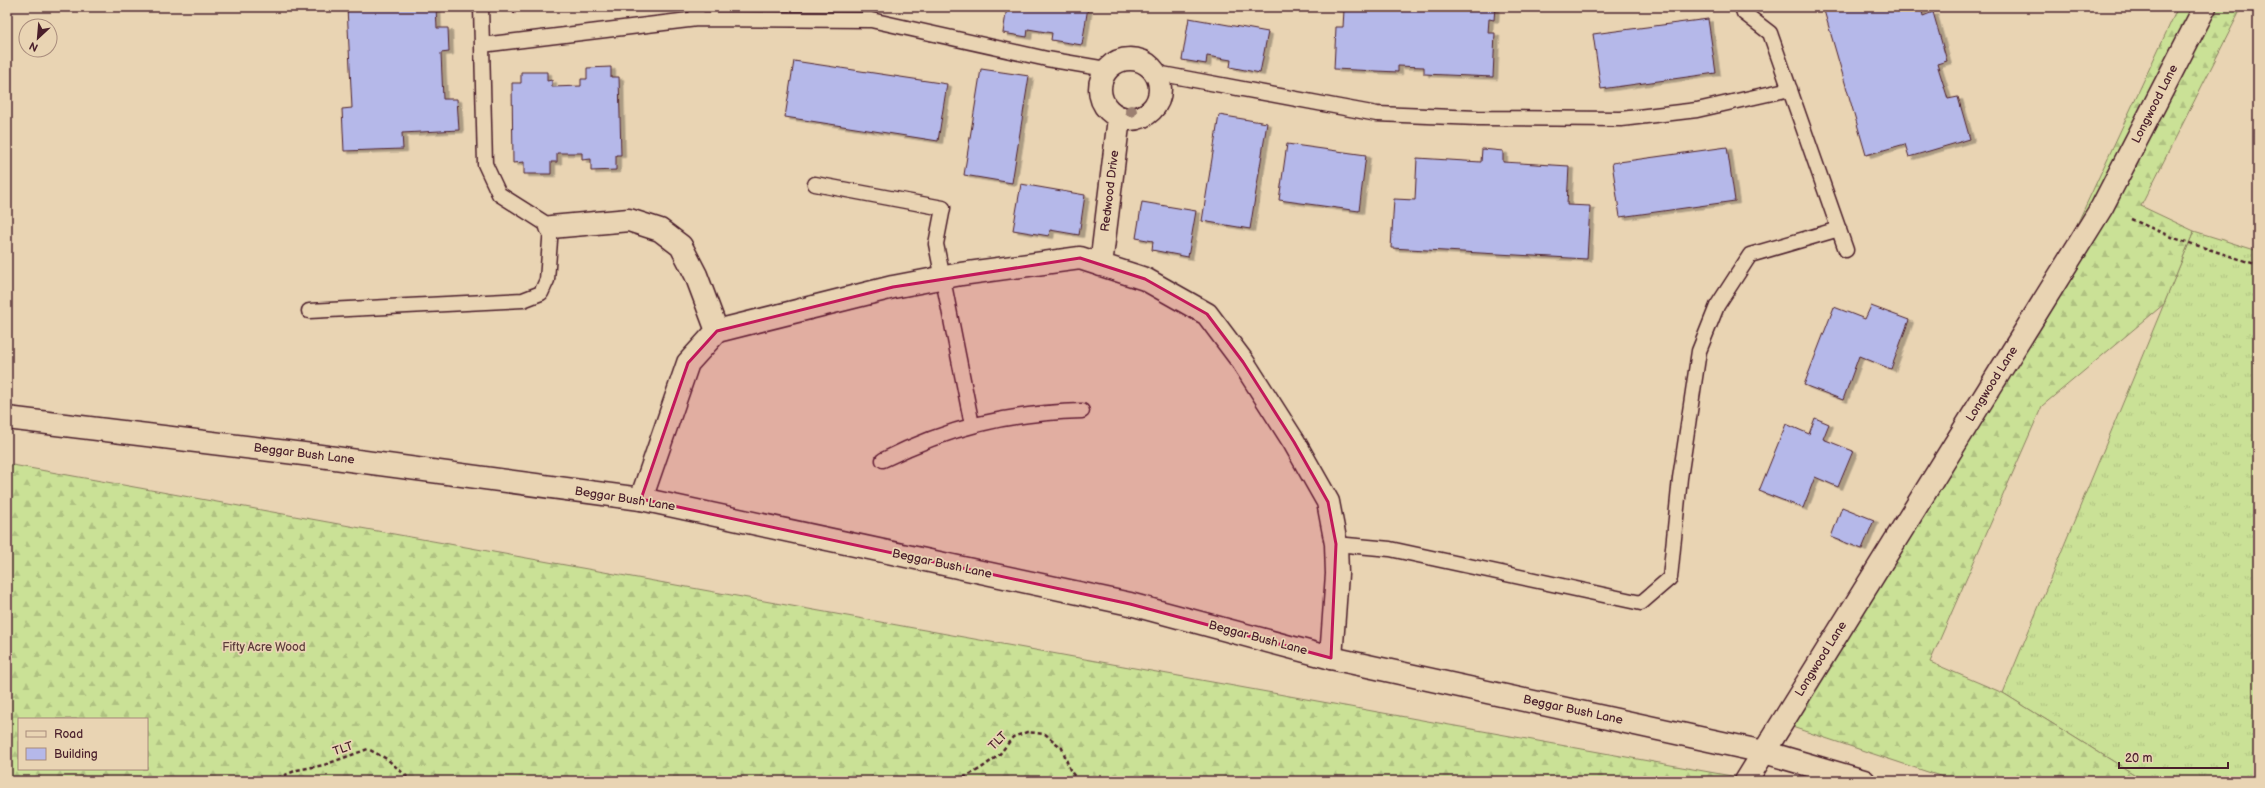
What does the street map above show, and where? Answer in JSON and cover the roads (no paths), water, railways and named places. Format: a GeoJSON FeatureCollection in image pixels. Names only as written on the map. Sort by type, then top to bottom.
{"type":"FeatureCollection","features":[{"type":"Feature","properties":{"kind":"street","name":"Longwood Lane"},"geometry":{"type":"LineString","coordinates":[[1746,781],[2102,207],[2205,7]]}},
{"type":"Feature","properties":{"kind":"street"},"geometry":{"type":"LineString","coordinates":[[1122,59],[1141,60],[1156,72],[1161,90],[1154,108],[1139,118],[1119,118],[1104,106],[1099,88],[1106,69],[1122,59]]}},
{"type":"Feature","properties":{"kind":"street","name":"Redwood Drive"},"geometry":{"type":"LineString","coordinates":[[1102,265],[1119,118]]}},
{"type":"Feature","properties":{"kind":"street"},"geometry":{"type":"LineString","coordinates":[[551,227],[629,220],[660,230],[681,246],[696,275],[717,332]]}},
{"type":"Feature","properties":{"kind":"street"},"geometry":{"type":"LineString","coordinates":[[641,499],[688,363],[717,332],[893,287],[943,278],[1080,258],[1145,279],[1207,314],[1243,362],[1298,448],[1328,502],[1336,544],[1337,574],[1331,658]]}},
{"type":"Feature","properties":{"kind":"street","name":"Beggar Bush Lane"},"geometry":{"type":"LineString","coordinates":[[7,418],[320,456],[641,499],[1130,604],[1331,658],[1764,752],[1864,781]]}},
{"type":"Feature","properties":{"kind":"lane"},"geometry":{"type":"LineString","coordinates":[[309,311],[524,300],[541,293],[547,280],[551,227],[499,194],[485,164],[481,7]]}},
{"type":"Feature","properties":{"kind":"lane"},"geometry":{"type":"LineString","coordinates":[[1742,7],[1744,13],[1770,33],[1846,250]]}},
{"type":"Feature","properties":{"kind":"lane"},"geometry":{"type":"LineString","coordinates":[[482,45],[696,13],[871,20],[1047,59],[1106,69]]}},
{"type":"Feature","properties":{"kind":"lane"},"geometry":{"type":"LineString","coordinates":[[1156,72],[1377,114],[1523,119],[1622,119],[1697,110],[1790,89]]}},
{"type":"Feature","properties":{"kind":"lane"},"geometry":{"type":"LineString","coordinates":[[815,184],[943,208],[936,244],[972,425]]}},
{"type":"Feature","properties":{"kind":"lane"},"geometry":{"type":"LineString","coordinates":[[1336,544],[1390,549],[1641,603],[1670,578],[1681,472],[1700,352],[1717,306],[1750,255],[1839,229]]}},
{"type":"Feature","properties":{"kind":"lane"},"geometry":{"type":"LineString","coordinates":[[884,460],[912,446],[972,425],[1026,414],[1082,412]]}},
{"type":"Feature","properties":{"kind":"park label","name":"Fifty Acre Wood"},"geometry":{"type":"Point","coordinates":[264,647]}}]}
